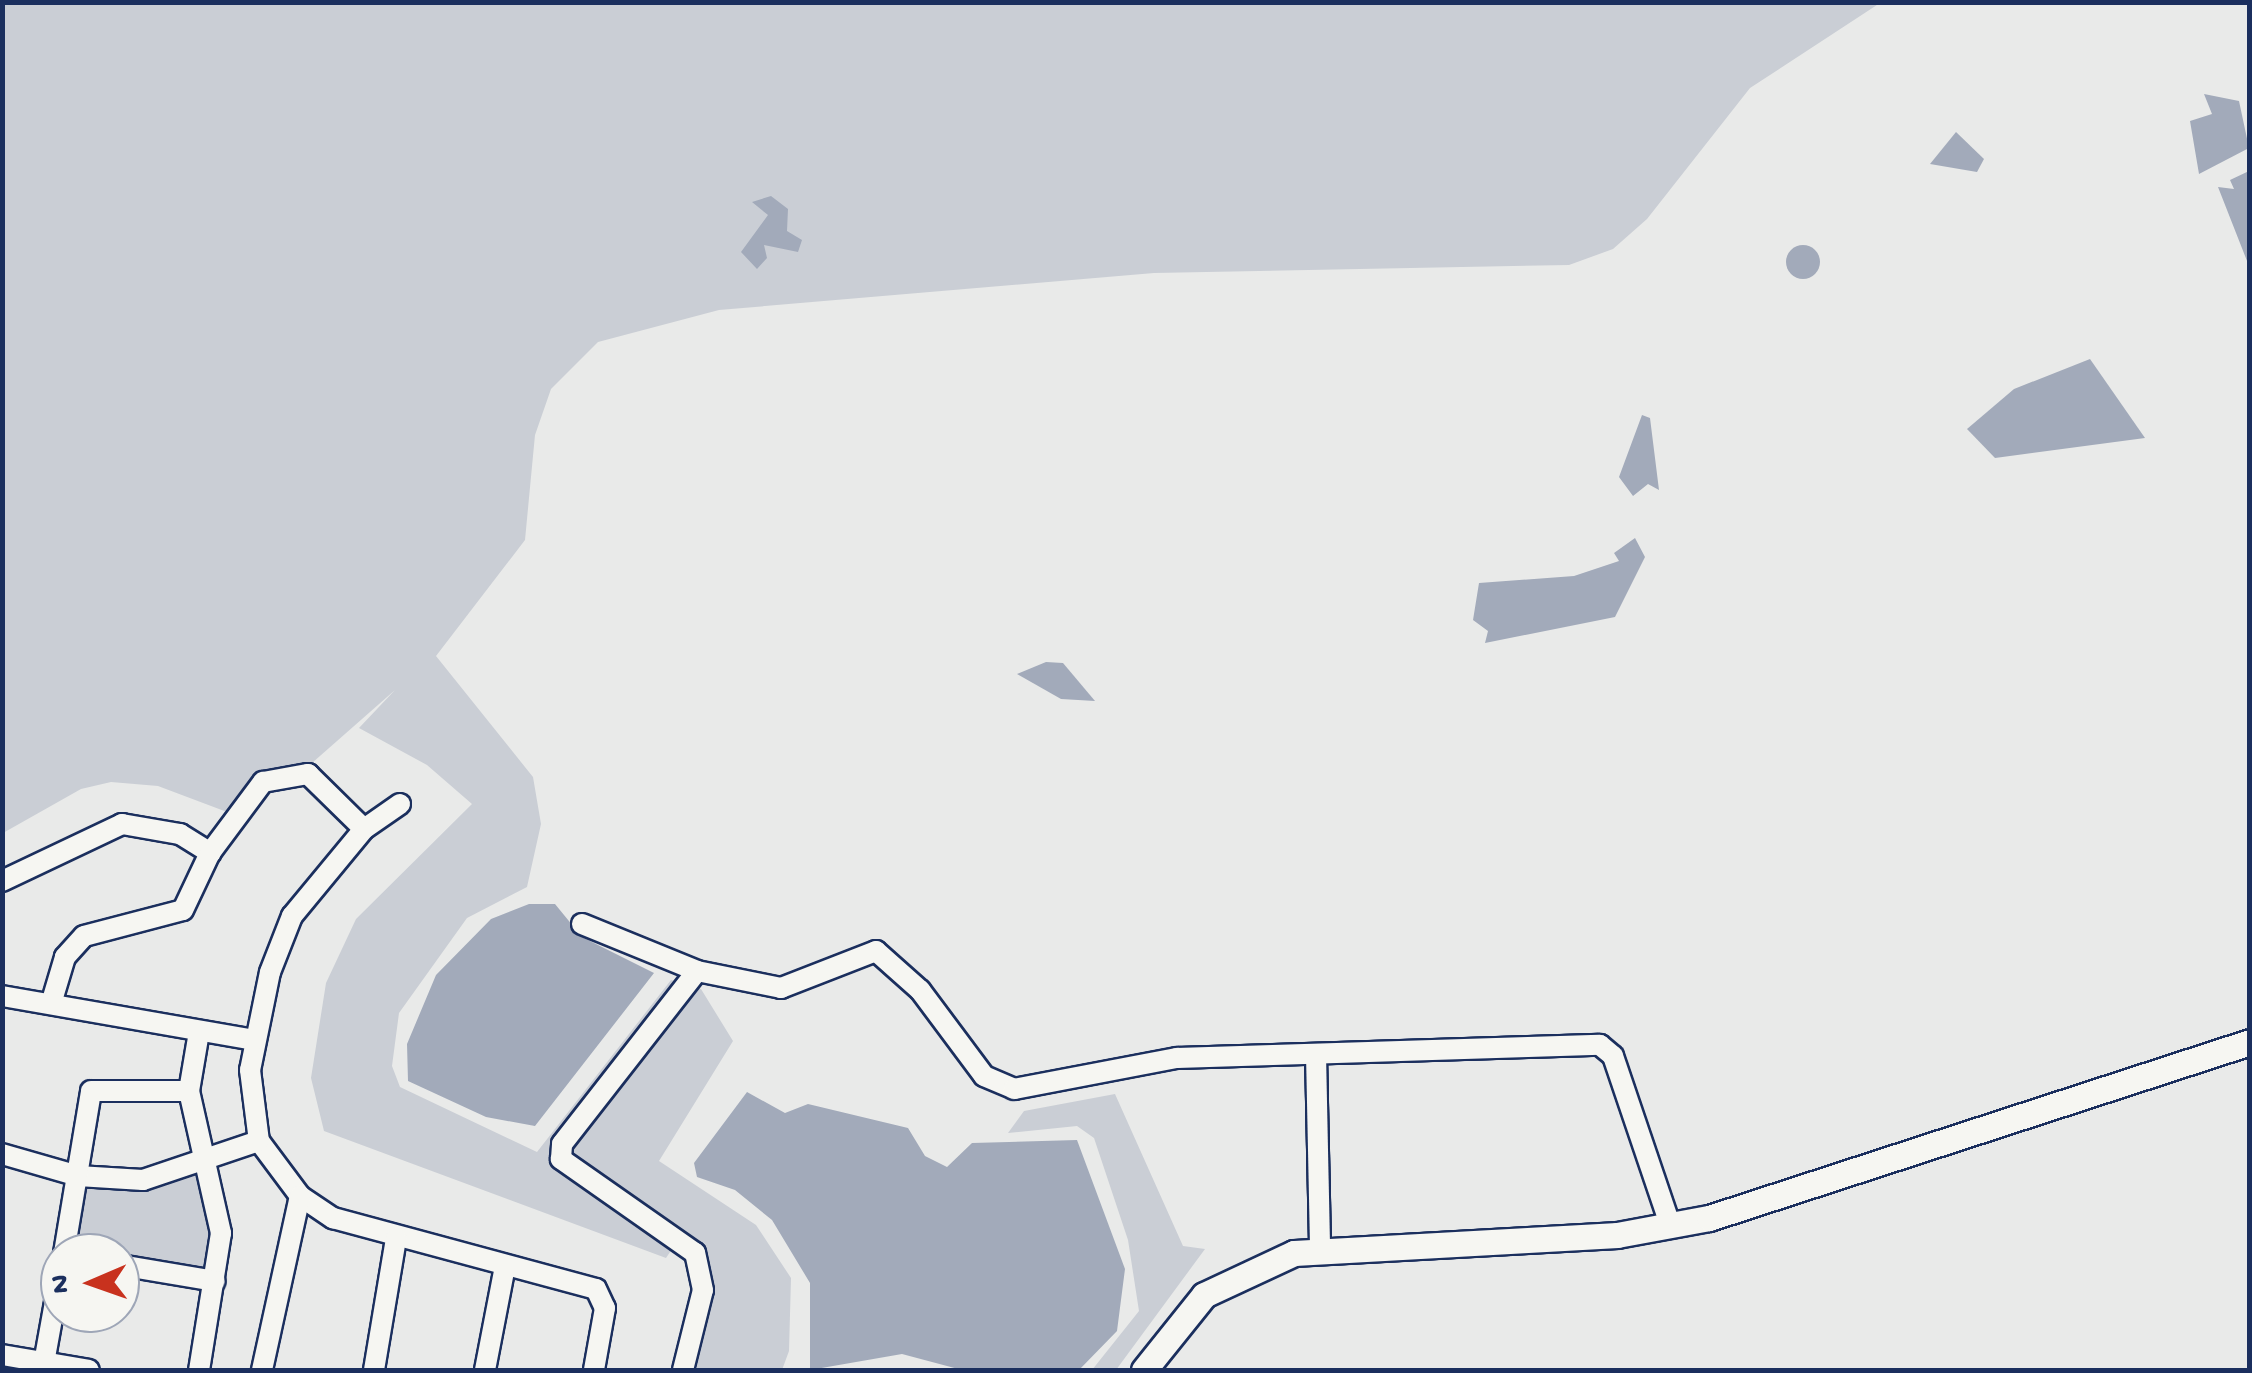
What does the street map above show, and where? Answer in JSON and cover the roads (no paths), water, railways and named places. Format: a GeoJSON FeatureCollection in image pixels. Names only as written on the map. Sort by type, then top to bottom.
{"type":"FeatureCollection","features":[{"type":"Feature","properties":{"kind":"street"},"geometry":{"type":"LineString","coordinates":[[51,1004],[65,958],[84,936],[128,918],[173,919],[210,852],[264,782],[286,773],[330,786],[364,830]]}},
{"type":"Feature","properties":{"kind":"street"},"geometry":{"type":"LineString","coordinates":[[400,804],[364,830],[292,916],[255,1040],[250,1100],[258,1140],[300,1196],[396,1238],[596,1289],[605,1308],[594,1370]]}},
{"type":"Feature","properties":{"kind":"street"},"geometry":{"type":"LineString","coordinates":[[2,880],[122,824],[180,834],[210,852]]}},
{"type":"Feature","properties":{"kind":"street"},"geometry":{"type":"LineString","coordinates":[[582,924],[697,971],[781,988],[876,951],[920,990],[984,1076],[1014,1089],[1129,1063],[1600,1044],[1613,1056],[1670,1224]]}},
{"type":"Feature","properties":{"kind":"street"},"geometry":{"type":"LineString","coordinates":[[683,1370],[703,1290],[695,1252],[561,1159],[562,1144],[697,971]]}},
{"type":"Feature","properties":{"kind":"street"},"geometry":{"type":"LineString","coordinates":[[2,996],[255,1040]]}},
{"type":"Feature","properties":{"kind":"street"},"geometry":{"type":"LineString","coordinates":[[198,1032],[188,1091],[222,1233],[200,1370]]}},
{"type":"Feature","properties":{"kind":"street"},"geometry":{"type":"LineString","coordinates":[[1144,1370],[1204,1295],[1245,1270],[1320,1249],[1562,1240],[1670,1224],[2250,1042]]}},
{"type":"Feature","properties":{"kind":"street"},"geometry":{"type":"LineString","coordinates":[[1316,1054],[1320,1249]]}},
{"type":"Feature","properties":{"kind":"street"},"geometry":{"type":"LineString","coordinates":[[68,1233],[92,1091],[188,1091]]}},
{"type":"Feature","properties":{"kind":"street"},"geometry":{"type":"LineString","coordinates":[[2,1154],[78,1176],[143,1180],[205,1163],[258,1140]]}},
{"type":"Feature","properties":{"kind":"street"},"geometry":{"type":"LineString","coordinates":[[262,1370],[300,1196]]}},
{"type":"Feature","properties":{"kind":"street"},"geometry":{"type":"LineString","coordinates":[[374,1370],[396,1238]]}},
{"type":"Feature","properties":{"kind":"street"},"geometry":{"type":"LineString","coordinates":[[485,1370],[504,1266]]}},
{"type":"Feature","properties":{"kind":"street"},"geometry":{"type":"LineString","coordinates":[[140,1269],[215,1282]]}},
{"type":"Feature","properties":{"kind":"street"},"geometry":{"type":"LineString","coordinates":[[44,1363],[49,1333]]}},
{"type":"Feature","properties":{"kind":"street"},"geometry":{"type":"LineString","coordinates":[[2,1356],[89,1370]]}},
{"type":"Feature","properties":{"kind":"water"},"geometry":{"type":"Polygon","coordinates":[[[2204,94],[2239,101],[2249,148],[2199,174],[2190,121],[2212,114],[2204,94]]]}},
{"type":"Feature","properties":{"kind":"water"},"geometry":{"type":"Polygon","coordinates":[[[1956,132],[1984,159],[1977,172],[1930,164],[1956,132]]]}},
{"type":"Feature","properties":{"kind":"water"},"geometry":{"type":"Polygon","coordinates":[[[2250,171],[2249,266],[2218,187],[2234,189],[2230,180],[2250,171]]]}},
{"type":"Feature","properties":{"kind":"water"},"geometry":{"type":"Polygon","coordinates":[[[771,196],[788,209],[787,231],[802,240],[798,252],[764,245],[767,258],[757,269],[741,252],[768,215],[752,202],[771,196]]]}},
{"type":"Feature","properties":{"kind":"water"},"geometry":{"type":"Polygon","coordinates":[[[1803,245],[1815,250],[1820,262],[1815,274],[1803,279],[1791,274],[1786,262],[1791,250],[1803,245]]]}},
{"type":"Feature","properties":{"kind":"water"},"geometry":{"type":"Polygon","coordinates":[[[2090,359],[2145,438],[1995,458],[1967,429],[2014,389],[2090,359]]]}},
{"type":"Feature","properties":{"kind":"water"},"geometry":{"type":"Polygon","coordinates":[[[1642,415],[1650,418],[1659,490],[1648,484],[1633,496],[1619,477],[1642,415]]]}},
{"type":"Feature","properties":{"kind":"water"},"geometry":{"type":"Polygon","coordinates":[[[1635,538],[1645,557],[1615,617],[1485,643],[1488,631],[1473,620],[1479,583],[1574,576],[1619,561],[1614,553],[1635,538]]]}},
{"type":"Feature","properties":{"kind":"water"},"geometry":{"type":"Polygon","coordinates":[[[1046,662],[1063,663],[1095,701],[1061,699],[1017,674],[1046,662]]]}},
{"type":"Feature","properties":{"kind":"water"},"geometry":{"type":"Polygon","coordinates":[[[529,904],[555,904],[582,937],[654,973],[535,1126],[486,1117],[408,1081],[407,1044],[436,975],[491,919],[529,904]]]}},
{"type":"Feature","properties":{"kind":"water"},"geometry":{"type":"Polygon","coordinates":[[[747,1092],[785,1113],[808,1104],[908,1128],[925,1156],[947,1167],[972,1143],[1077,1140],[1125,1269],[1117,1331],[1079,1370],[962,1370],[902,1354],[810,1370],[810,1283],[772,1220],[735,1190],[697,1177],[694,1163],[747,1092]]]}}]}
